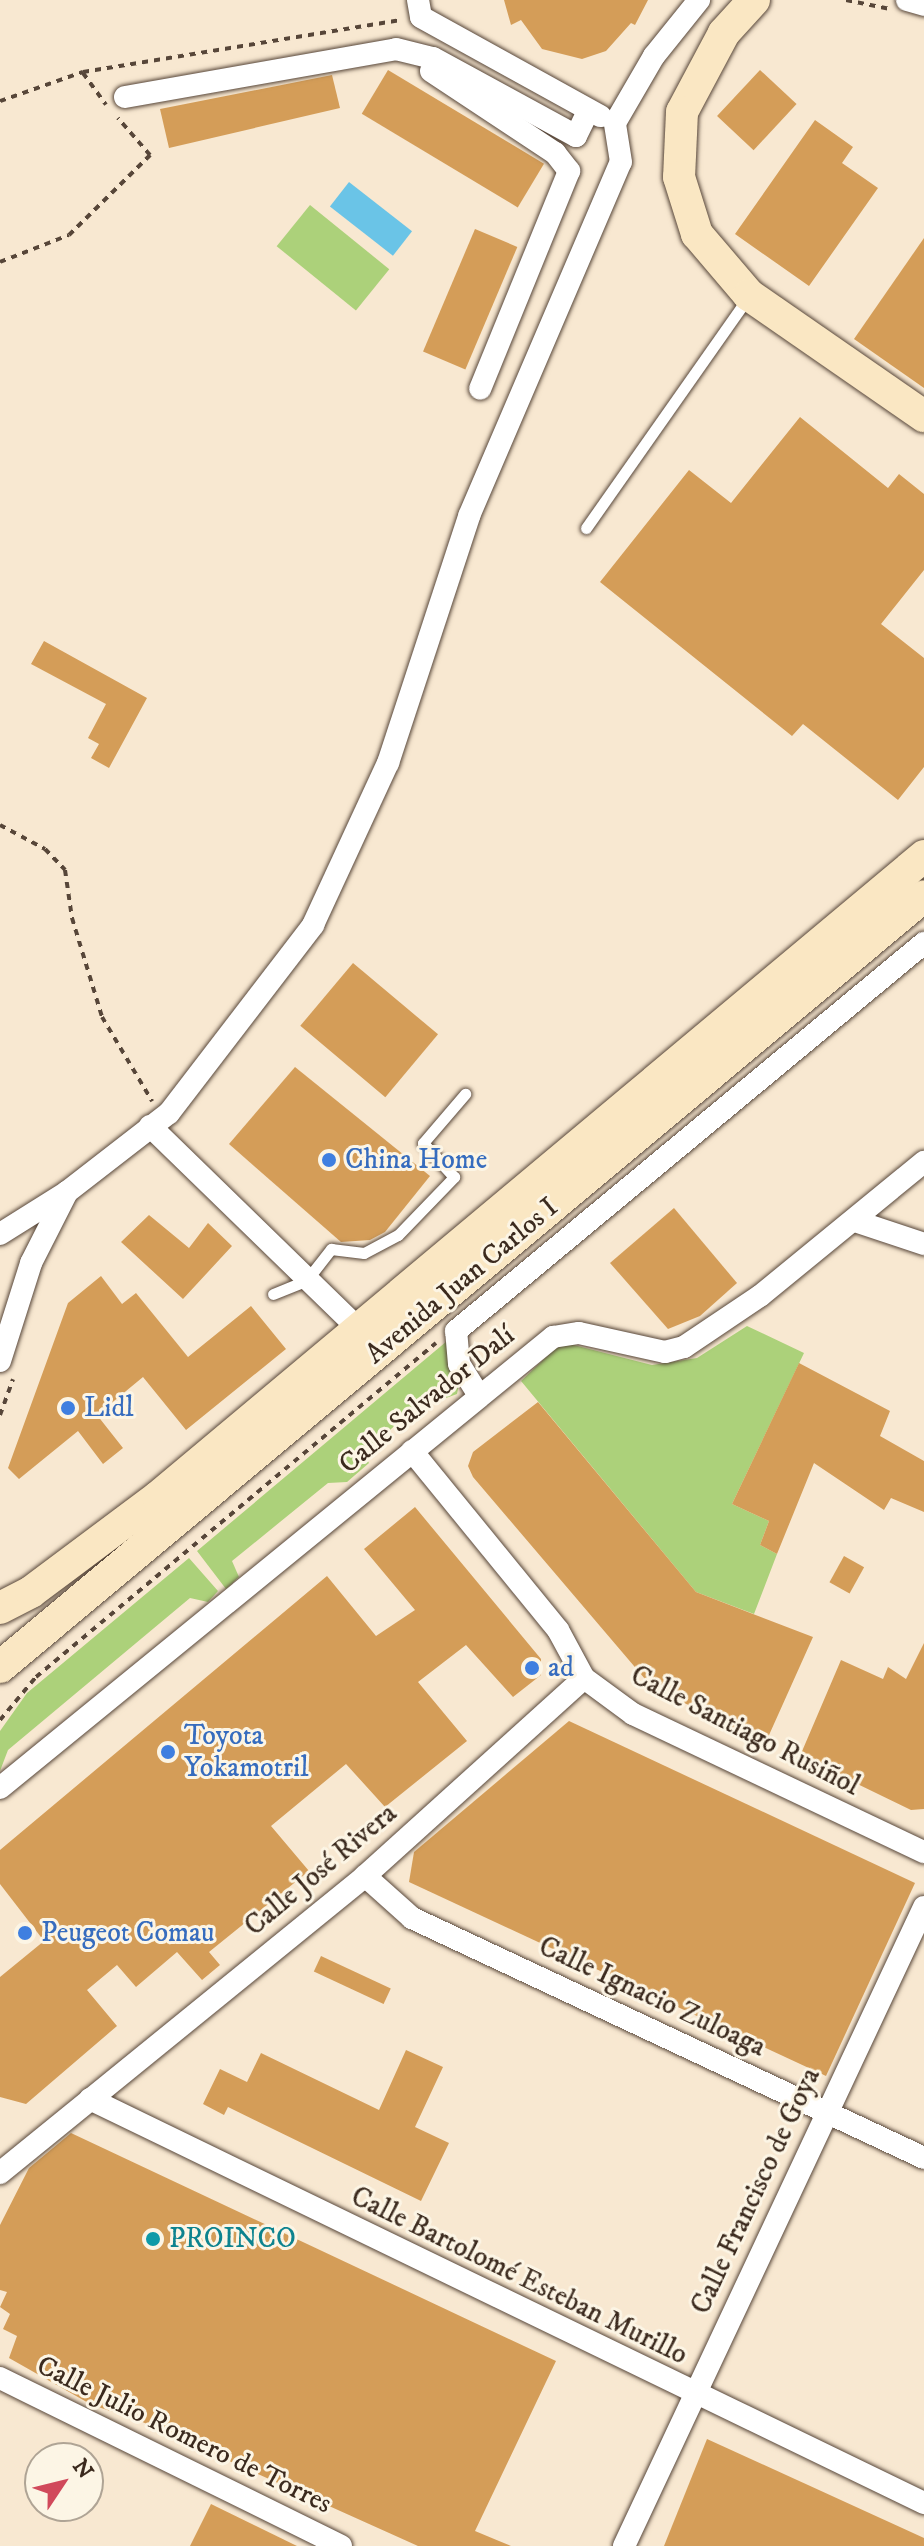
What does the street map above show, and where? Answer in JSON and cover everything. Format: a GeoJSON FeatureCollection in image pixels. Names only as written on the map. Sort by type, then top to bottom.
{"type":"FeatureCollection","features":[{"type":"Feature","properties":{"kind":"street"},"geometry":{"type":"LineString","coordinates":[[0,1234],[67,1192],[169,1113],[313,925],[388,763],[469,516],[621,162],[615,123],[654,56],[699,0]]}},
{"type":"Feature","properties":{"kind":"street"},"geometry":{"type":"LineString","coordinates":[[754,0],[724,33],[682,112],[679,177],[697,234],[749,295],[924,416]]}},
{"type":"Feature","properties":{"kind":"street"},"geometry":{"type":"LineString","coordinates":[[900,5],[924,5]]}},
{"type":"Feature","properties":{"kind":"street"},"geometry":{"type":"LineString","coordinates":[[420,8],[588,111],[615,123]]}},
{"type":"Feature","properties":{"kind":"street"},"geometry":{"type":"LineString","coordinates":[[120,106],[396,49],[433,58],[576,136],[588,111]]}},
{"type":"Feature","properties":{"kind":"street"},"geometry":{"type":"LineString","coordinates":[[396,49],[555,153],[569,171],[480,389]]}},
{"type":"Feature","properties":{"kind":"street","name":"Avenida Juan Carlos I"},"geometry":{"type":"LineString","coordinates":[[0,1608],[31,1592],[158,1497],[356,1326],[924,856]]}},
{"type":"Feature","properties":{"kind":"street","name":"Avenida Juan Carlos I"},"geometry":{"type":"LineString","coordinates":[[0,1667],[924,896]]}},
{"type":"Feature","properties":{"kind":"street"},"geometry":{"type":"LineString","coordinates":[[478,1394],[459,1364],[456,1331],[924,943]]}},
{"type":"Feature","properties":{"kind":"street"},"geometry":{"type":"LineString","coordinates":[[150,1126],[306,1281],[356,1326]]}},
{"type":"Feature","properties":{"kind":"street","name":"Calle Salvador Dalí"},"geometry":{"type":"LineString","coordinates":[[0,1788],[478,1394],[562,1331],[586,1328],[631,1348],[665,1352],[684,1347],[760,1296],[924,1162]]}},
{"type":"Feature","properties":{"kind":"street"},"geometry":{"type":"LineString","coordinates":[[0,1361],[31,1263],[67,1192]]}},
{"type":"Feature","properties":{"kind":"street"},"geometry":{"type":"LineString","coordinates":[[855,1221],[924,1244]]}},
{"type":"Feature","properties":{"kind":"street","name":"Calle Santiago Rusiñol"},"geometry":{"type":"LineString","coordinates":[[412,1451],[558,1630],[584,1678],[633,1714],[924,1852]]}},
{"type":"Feature","properties":{"kind":"street","name":"Calle José Rivera"},"geometry":{"type":"LineString","coordinates":[[0,2173],[365,1876],[584,1678]]}},
{"type":"Feature","properties":{"kind":"street","name":"Calle Ignacio Zuloaga"},"geometry":{"type":"LineString","coordinates":[[365,1876],[412,1918],[924,2158]]}},
{"type":"Feature","properties":{"kind":"street","name":"Calle Francisco de Goya"},"geometry":{"type":"LineString","coordinates":[[624,2546],[924,1907]]}},
{"type":"Feature","properties":{"kind":"street","name":"Calle Bartolomé Esteban Murillo"},"geometry":{"type":"LineString","coordinates":[[90,2099],[693,2394],[924,2503]]}},
{"type":"Feature","properties":{"kind":"street","name":"Calle Julio Romero de Torres"},"geometry":{"type":"LineString","coordinates":[[0,2378],[341,2546]]}},
{"type":"Feature","properties":{"kind":"lane"},"geometry":{"type":"LineString","coordinates":[[586,528],[749,295]]}},
{"type":"Feature","properties":{"kind":"lane"},"geometry":{"type":"LineString","coordinates":[[273,1294],[306,1281],[331,1249],[364,1253],[398,1235],[454,1177],[423,1143],[465,1094]]}},
{"type":"Feature","properties":{"kind":"path"},"geometry":{"type":"LineString","coordinates":[[846,0],[900,5]]}},
{"type":"Feature","properties":{"kind":"path"},"geometry":{"type":"LineString","coordinates":[[0,101],[83,72],[420,8]]}},
{"type":"Feature","properties":{"kind":"path"},"geometry":{"type":"LineString","coordinates":[[0,262],[69,235],[150,155],[120,106],[83,72]]}},
{"type":"Feature","properties":{"kind":"path"},"geometry":{"type":"LineString","coordinates":[[0,825],[45,849],[65,870],[72,918],[102,1017],[156,1108],[150,1126]]}},
{"type":"Feature","properties":{"kind":"path"},"geometry":{"type":"LineString","coordinates":[[0,1720],[36,1677],[301,1457]]}},
{"type":"Feature","properties":{"kind":"green space"},"geometry":{"type":"Polygon","coordinates":[[[310,205],[389,269],[356,310],[277,246],[310,205]]]}},
{"type":"Feature","properties":{"kind":"green space"},"geometry":{"type":"Polygon","coordinates":[[[747,1326],[804,1353],[732,1504],[769,1521],[760,1545],[777,1554],[754,1614],[696,1592],[521,1381],[562,1342],[652,1365],[697,1358],[747,1326]]]}},
{"type":"Feature","properties":{"kind":"green space"},"geometry":{"type":"Polygon","coordinates":[[[447,1341],[459,1384],[457,1394],[446,1398],[429,1394],[364,1454],[369,1463],[347,1482],[328,1483],[232,1561],[239,1577],[226,1589],[197,1551],[447,1341]]]}},
{"type":"Feature","properties":{"kind":"green space"},"geometry":{"type":"Polygon","coordinates":[[[189,1558],[218,1591],[208,1602],[190,1598],[8,1750],[0,1771],[0,1731],[27,1693],[189,1558]]]}},
{"type":"Feature","properties":{"kind":"water"},"geometry":{"type":"Polygon","coordinates":[[[349,182],[412,231],[393,256],[330,206],[349,182]]]}},
{"type":"Feature","properties":{"kind":"building"},"geometry":{"type":"Polygon","coordinates":[[[504,0],[648,0],[635,25],[631,23],[606,51],[582,59],[542,49],[521,20],[511,25],[504,0]]]}},
{"type":"Feature","properties":{"kind":"building"},"geometry":{"type":"Polygon","coordinates":[[[388,70],[544,164],[518,207],[362,114],[388,70]]]}},
{"type":"Feature","properties":{"kind":"building"},"geometry":{"type":"Polygon","coordinates":[[[760,70],[797,104],[754,150],[717,116],[760,70]]]}},
{"type":"Feature","properties":{"kind":"building"},"geometry":{"type":"Polygon","coordinates":[[[332,75],[340,108],[169,148],[160,109],[332,75]]]}},
{"type":"Feature","properties":{"kind":"building"},"geometry":{"type":"Polygon","coordinates":[[[815,120],[853,147],[842,163],[878,188],[809,286],[735,234],[815,120]]]}},
{"type":"Feature","properties":{"kind":"building"},"geometry":{"type":"Polygon","coordinates":[[[475,229],[517,247],[465,369],[423,351],[475,229]]]}},
{"type":"Feature","properties":{"kind":"building"},"geometry":{"type":"Polygon","coordinates":[[[924,238],[924,388],[854,339],[924,238]]]}},
{"type":"Feature","properties":{"kind":"building"},"geometry":{"type":"Polygon","coordinates":[[[800,417],[888,488],[899,474],[924,494],[924,570],[881,624],[924,658],[924,767],[898,800],[803,724],[792,736],[600,582],[689,470],[731,503],[800,417]]]}},
{"type":"Feature","properties":{"kind":"building"},"geometry":{"type":"Polygon","coordinates":[[[44,641],[147,698],[109,768],[91,758],[99,744],[88,738],[106,704],[31,664],[44,641]]]}},
{"type":"Feature","properties":{"kind":"building"},"geometry":{"type":"Polygon","coordinates":[[[353,963],[438,1034],[385,1097],[300,1026],[353,963]]]}},
{"type":"Feature","properties":{"kind":"building","name":"China Home"},"geometry":{"type":"Polygon","coordinates":[[[295,1067],[430,1176],[385,1232],[370,1240],[341,1242],[229,1144],[295,1067]]]}},
{"type":"Feature","properties":{"kind":"building"},"geometry":{"type":"Polygon","coordinates":[[[674,1208],[737,1283],[700,1316],[668,1329],[610,1263],[674,1208]]]}},
{"type":"Feature","properties":{"kind":"building"},"geometry":{"type":"Polygon","coordinates":[[[149,1215],[189,1248],[208,1223],[232,1246],[183,1299],[121,1242],[149,1215]]]}},
{"type":"Feature","properties":{"kind":"building","name":"Lidl"},"geometry":{"type":"Polygon","coordinates":[[[101,1276],[122,1304],[136,1293],[188,1357],[251,1306],[286,1349],[186,1430],[143,1377],[97,1415],[123,1448],[103,1464],[78,1431],[19,1479],[8,1468],[68,1303],[101,1276]]]}},
{"type":"Feature","properties":{"kind":"building"},"geometry":{"type":"Polygon","coordinates":[[[799,1363],[890,1411],[880,1436],[924,1461],[924,1512],[891,1498],[884,1510],[814,1463],[777,1554],[760,1545],[769,1521],[732,1504],[799,1363]]]}},
{"type":"Feature","properties":{"kind":"building"},"geometry":{"type":"Polygon","coordinates":[[[538,1402],[696,1592],[813,1637],[765,1744],[651,1686],[473,1477],[468,1466],[473,1452],[538,1402]]]}},
{"type":"Feature","properties":{"kind":"building"},"geometry":{"type":"Polygon","coordinates":[[[415,1507],[541,1659],[541,1675],[513,1697],[466,1645],[418,1682],[467,1741],[385,1807],[346,1764],[271,1826],[309,1871],[209,1952],[220,1965],[202,1980],[177,1952],[136,1987],[117,1965],[87,1990],[117,2026],[26,2104],[0,2097],[0,1977],[44,1941],[0,1884],[0,1850],[327,1576],[376,1636],[415,1610],[364,1549],[415,1507]]]}},
{"type":"Feature","properties":{"kind":"building"},"geometry":{"type":"Polygon","coordinates":[[[844,1556],[864,1567],[850,1593],[829,1582],[844,1556]]]}},
{"type":"Feature","properties":{"kind":"building"},"geometry":{"type":"Polygon","coordinates":[[[924,1643],[924,1809],[911,1810],[843,1777],[839,1783],[797,1763],[841,1660],[883,1679],[888,1667],[906,1679],[924,1643]]]}},
{"type":"Feature","properties":{"kind":"building"},"geometry":{"type":"Polygon","coordinates":[[[569,1721],[915,1883],[826,2076],[409,1882],[414,1852],[569,1721]]]}},
{"type":"Feature","properties":{"kind":"building"},"geometry":{"type":"Polygon","coordinates":[[[321,1956],[391,1989],[384,2004],[314,1971],[321,1956]]]}},
{"type":"Feature","properties":{"kind":"building"},"geometry":{"type":"Polygon","coordinates":[[[406,2050],[443,2067],[415,2127],[449,2143],[421,2201],[228,2107],[224,2115],[203,2104],[220,2069],[247,2082],[261,2053],[379,2110],[406,2050]]]}},
{"type":"Feature","properties":{"kind":"building"},"geometry":{"type":"Polygon","coordinates":[[[71,2133],[556,2361],[475,2531],[511,2546],[418,2546],[138,2420],[92,2405],[9,2358],[17,2336],[3,2329],[10,2314],[0,2307],[7,2292],[0,2290],[0,2225],[29,2168],[71,2133]]]}},
{"type":"Feature","properties":{"kind":"building"},"geometry":{"type":"Polygon","coordinates":[[[707,2439],[924,2538],[924,2546],[664,2546],[707,2439]]]}},
{"type":"Feature","properties":{"kind":"building"},"geometry":{"type":"Polygon","coordinates":[[[211,2504],[297,2546],[190,2546],[211,2504]]]}},
{"type":"Feature","properties":{"kind":"place","name":"China Home"},"geometry":{"type":"Point","coordinates":[329,1160]}},
{"type":"Feature","properties":{"kind":"place","name":"Lidl"},"geometry":{"type":"Point","coordinates":[68,1408]}},
{"type":"Feature","properties":{"kind":"place","name":"ad"},"geometry":{"type":"Point","coordinates":[532,1668]}},
{"type":"Feature","properties":{"kind":"place","name":"Toyota Yokamotril"},"geometry":{"type":"Point","coordinates":[168,1752]}},
{"type":"Feature","properties":{"kind":"place","name":"Peugeot Comau"},"geometry":{"type":"Point","coordinates":[25,1933]}},
{"type":"Feature","properties":{"kind":"place","name":"PROINCO"},"geometry":{"type":"Point","coordinates":[153,2239]}}]}
